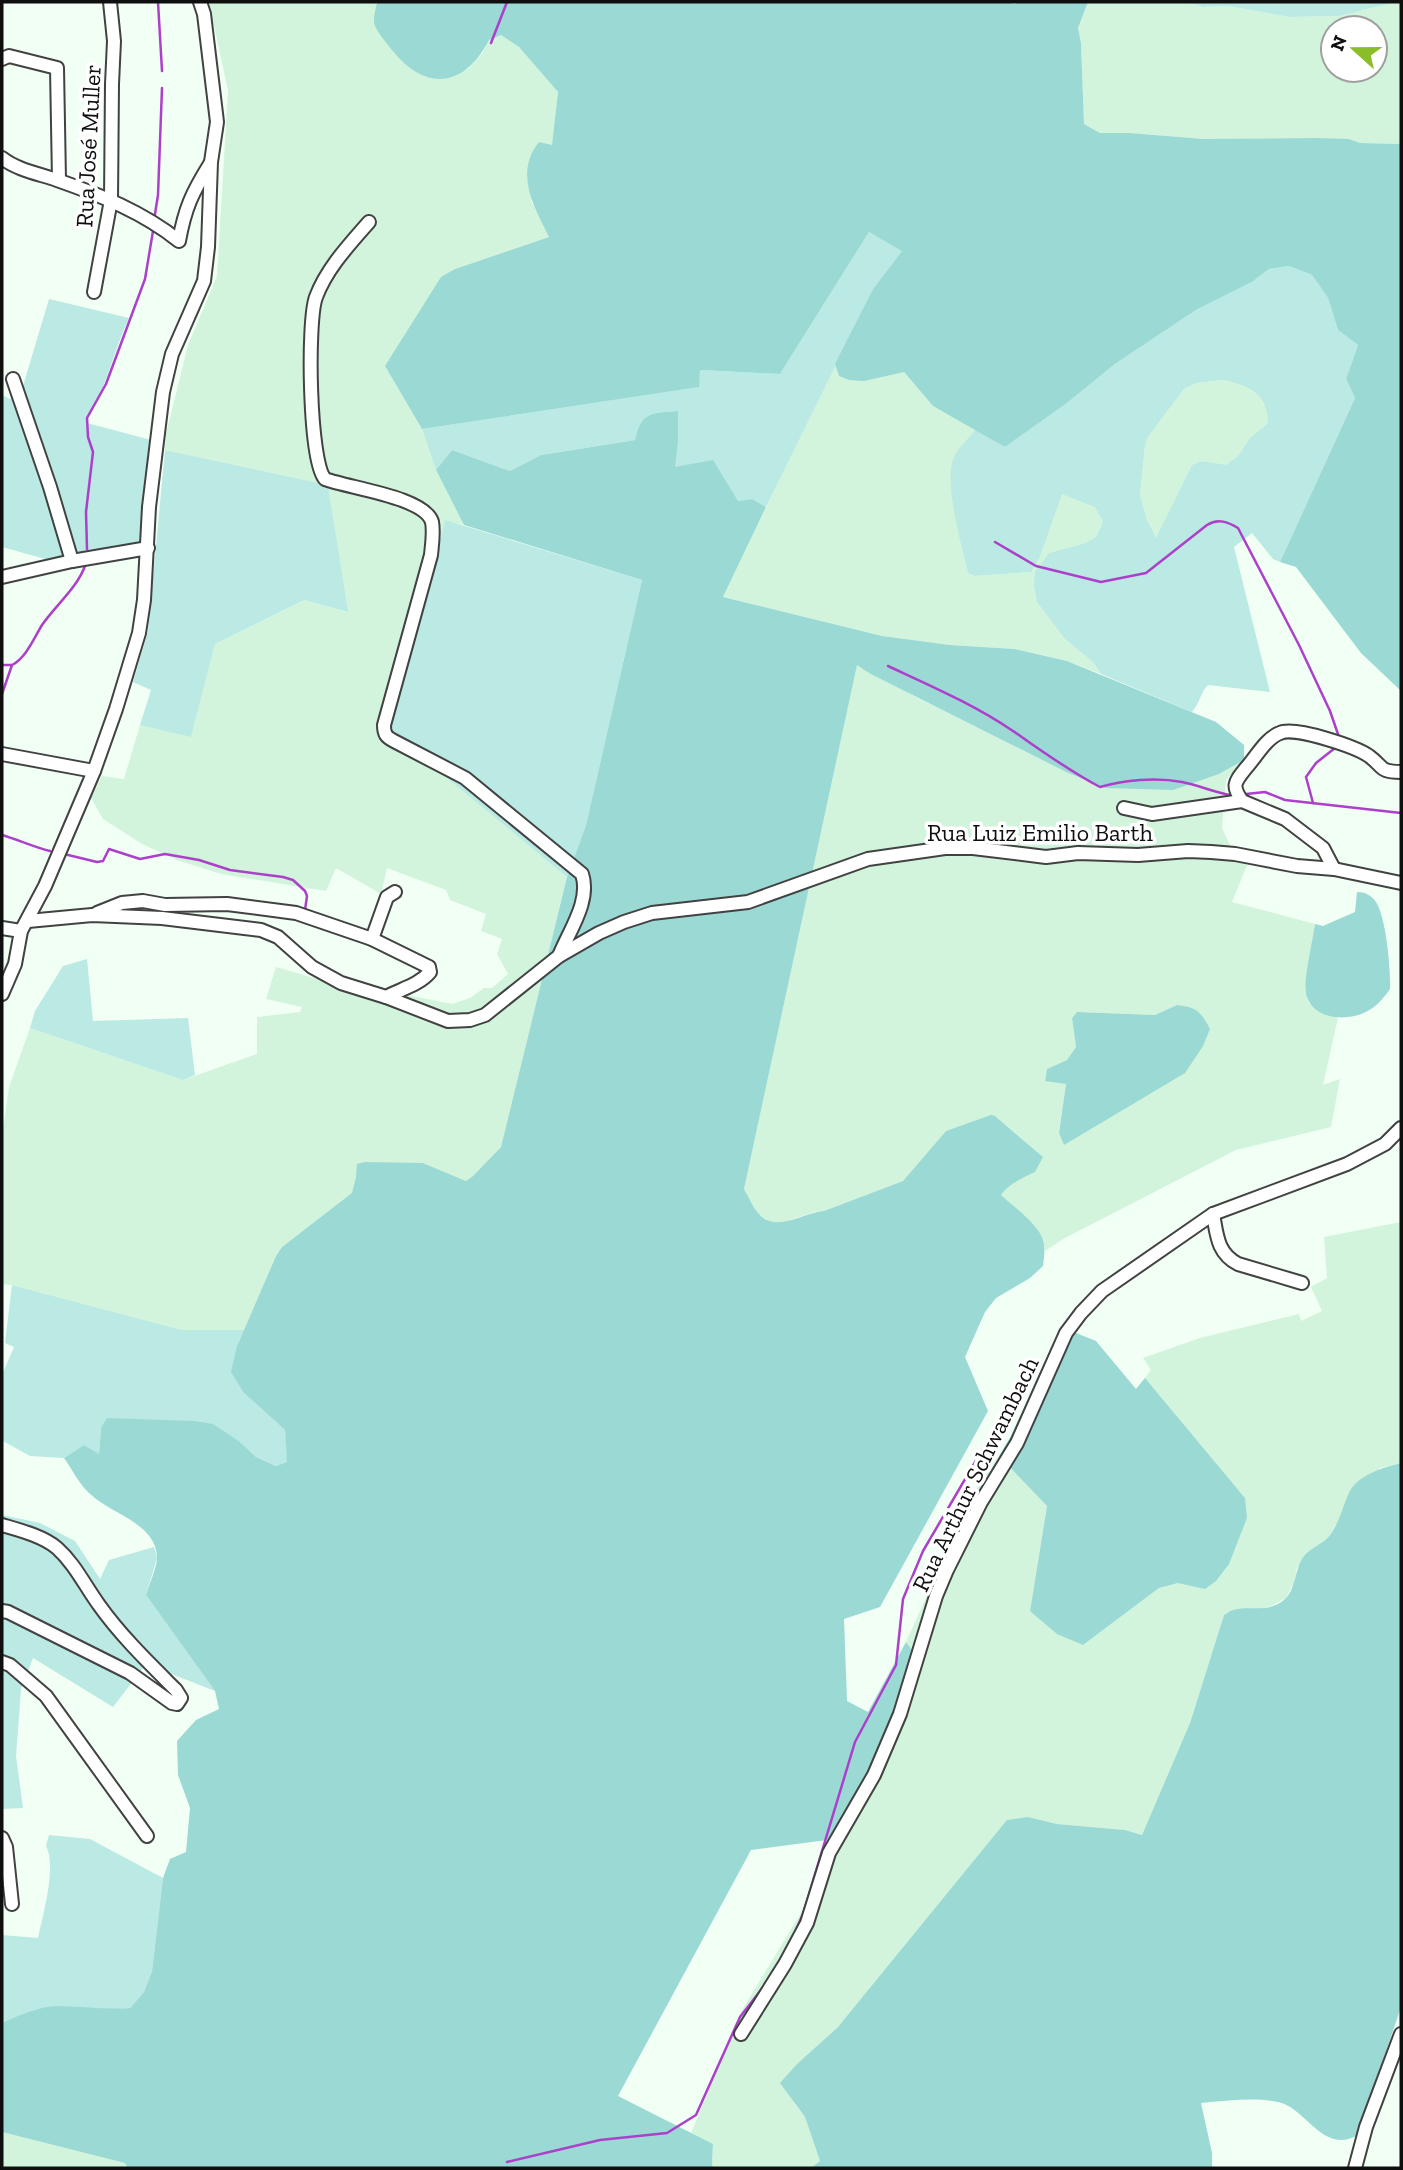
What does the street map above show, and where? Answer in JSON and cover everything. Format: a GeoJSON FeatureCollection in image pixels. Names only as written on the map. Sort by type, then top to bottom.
{"type":"FeatureCollection","features":[{"type":"Feature","properties":{"kind":"street","name":"Rua José Muller"},"geometry":{"type":"LineString","coordinates":[[94,292],[111,200],[114,41],[110,2]]}},
{"type":"Feature","properties":{"kind":"street"},"geometry":{"type":"LineString","coordinates":[[2,993],[15,964],[25,926],[94,771],[139,633],[144,600],[149,507],[163,392],[172,354],[204,281],[208,247],[211,162],[217,122],[204,14],[200,2]]}},
{"type":"Feature","properties":{"kind":"street"},"geometry":{"type":"LineString","coordinates":[[2,59],[9,56],[57,68],[59,180]]}},
{"type":"Feature","properties":{"kind":"street"},"geometry":{"type":"LineString","coordinates":[[4,160],[111,200],[158,224],[179,241],[192,192],[211,162]]}},
{"type":"Feature","properties":{"kind":"street"},"geometry":{"type":"LineString","coordinates":[[369,222],[338,258],[316,298],[311,342],[313,422],[319,468],[325,479],[402,500],[424,511],[431,519],[431,555],[384,732],[394,741],[465,778],[582,874],[585,884],[584,898],[559,956]]}},
{"type":"Feature","properties":{"kind":"street"},"geometry":{"type":"LineString","coordinates":[[13,379],[72,561]]}},
{"type":"Feature","properties":{"kind":"street"},"geometry":{"type":"LineString","coordinates":[[2,578],[72,561],[148,548]]}},
{"type":"Feature","properties":{"kind":"street"},"geometry":{"type":"LineString","coordinates":[[1242,801],[1236,792],[1236,781],[1277,733],[1286,731],[1311,733],[1368,756],[1385,771],[1401,772]]}},
{"type":"Feature","properties":{"kind":"street"},"geometry":{"type":"LineString","coordinates":[[2,754],[94,771]]}},
{"type":"Feature","properties":{"kind":"street"},"geometry":{"type":"LineString","coordinates":[[1124,808],[1152,814],[1242,801],[1285,818],[1323,848],[1334,869],[1401,883]]}},
{"type":"Feature","properties":{"kind":"street","name":"Rua Luiz Emilio Barth"},"geometry":{"type":"LineString","coordinates":[[2,928],[92,915],[194,920],[261,930],[278,937],[329,978],[448,1021],[470,1020],[485,1015],[559,956],[624,922],[652,913],[748,902],[868,859],[945,848],[973,848],[1046,857],[1188,851],[1235,854],[1297,866],[1334,869]]}},
{"type":"Feature","properties":{"kind":"street"},"geometry":{"type":"LineString","coordinates":[[372,939],[387,897],[395,892]]}},
{"type":"Feature","properties":{"kind":"street"},"geometry":{"type":"LineString","coordinates":[[92,915],[122,903],[143,901],[165,905],[227,904],[296,913],[372,939],[429,967],[430,972],[420,982],[386,997]]}},
{"type":"Feature","properties":{"kind":"street","name":"Rua Arthur Schwambach"},"geometry":{"type":"LineString","coordinates":[[741,2034],[807,1923],[830,1853],[874,1775],[900,1714],[936,1596],[981,1503],[1017,1443],[1066,1333],[1102,1291],[1213,1214],[1347,1164],[1385,1144],[1401,1128]]}},
{"type":"Feature","properties":{"kind":"street"},"geometry":{"type":"LineString","coordinates":[[1213,1214],[1221,1251],[1228,1259],[1302,1283]]}},
{"type":"Feature","properties":{"kind":"street"},"geometry":{"type":"LineString","coordinates":[[2,1525],[56,1547],[84,1581],[97,1604],[181,1698],[177,1704],[172,1703],[130,1673],[2,1611]]}},
{"type":"Feature","properties":{"kind":"street"},"geometry":{"type":"LineString","coordinates":[[2,1662],[10,1665],[47,1696],[148,1836]]}},
{"type":"Feature","properties":{"kind":"street"},"geometry":{"type":"LineString","coordinates":[[2,1838],[6,1847],[12,1905]]}},
{"type":"Feature","properties":{"kind":"street"},"geometry":{"type":"LineString","coordinates":[[1354,2168],[1366,2127],[1401,2034]]}},
{"type":"Feature","properties":{"kind":"green space"},"geometry":{"type":"Polygon","coordinates":[[[209,2],[377,2],[373,22],[457,75],[469,68],[482,54],[489,40],[501,35],[519,47],[558,92],[552,146],[531,201],[549,237],[455,269],[385,366],[422,429],[436,470],[464,525],[445,521],[390,746],[443,775],[567,877],[501,1147],[466,1181],[423,1163],[356,1177],[353,1193],[282,1247],[244,1330],[182,1330],[2,1284],[2,1137],[9,1087],[30,1028],[183,1080],[257,1054],[257,1017],[300,1012],[302,1007],[266,999],[276,967],[380,997],[407,995],[452,1004],[470,998],[484,988],[492,988],[508,974],[497,954],[502,939],[481,931],[486,914],[450,900],[446,890],[387,868],[381,894],[336,868],[326,891],[221,874],[177,860],[142,844],[103,819],[91,798],[102,776],[124,779],[140,725],[191,736],[215,644],[304,600],[347,612],[328,485],[165,450],[166,434],[188,345],[217,276],[228,91],[209,2]]]}},
{"type":"Feature","properties":{"kind":"green space"},"geometry":{"type":"Polygon","coordinates":[[[1088,2],[1188,2],[1203,7],[1227,6],[1290,17],[1319,16],[1319,84],[1389,84],[1389,14],[1346,14],[1382,3],[1401,2],[1401,144],[1359,143],[1349,139],[1204,139],[1100,133],[1084,124],[1078,28],[1088,2]]]}},
{"type":"Feature","properties":{"kind":"green space"},"geometry":{"type":"Polygon","coordinates":[[[835,364],[839,376],[904,372],[933,406],[976,429],[953,458],[953,500],[968,573],[973,576],[1031,572],[1040,557],[1062,493],[1095,506],[1103,522],[1096,537],[1085,543],[1049,553],[1038,602],[1065,639],[1093,662],[1101,674],[1067,661],[1016,649],[950,645],[882,636],[723,597],[835,364]]]}},
{"type":"Feature","properties":{"kind":"green space"},"geometry":{"type":"Polygon","coordinates":[[[1223,380],[1243,384],[1259,396],[1268,411],[1268,423],[1250,438],[1238,456],[1226,466],[1201,461],[1192,465],[1157,538],[1147,520],[1140,495],[1148,437],[1184,389],[1196,383],[1223,380]]]}},
{"type":"Feature","properties":{"kind":"green space"},"geometry":{"type":"Polygon","coordinates":[[[857,664],[916,697],[1066,772],[1219,774],[1244,760],[1226,780],[1222,828],[1235,856],[1250,858],[1232,902],[1315,924],[1305,991],[1309,1003],[1320,1012],[1338,1018],[1323,1085],[1340,1079],[1331,1127],[1236,1150],[1065,1238],[1045,1251],[1043,1238],[1033,1225],[1001,1195],[1018,1180],[1035,1172],[1042,1156],[995,1116],[946,1131],[903,1181],[824,1211],[772,1223],[758,1214],[744,1189],[857,664]],[[1177,1005],[1155,1015],[1077,1012],[1072,1018],[1076,1047],[1067,1060],[1047,1069],[1045,1080],[1066,1084],[1059,1132],[1177,1005]]]}},
{"type":"Feature","properties":{"kind":"green space"},"geometry":{"type":"Polygon","coordinates":[[[1401,1222],[1401,1463],[1380,1468],[1328,1538],[1297,1568],[1286,1598],[1271,1606],[1256,1610],[1233,1610],[1224,1615],[1190,1723],[1142,1835],[1125,1830],[1057,1824],[1028,1817],[838,2027],[797,2064],[794,2103],[805,2117],[820,2161],[811,2168],[713,2168],[713,2145],[691,2133],[741,2012],[813,1893],[816,1873],[827,1840],[867,1782],[901,1718],[920,1675],[918,1658],[906,1642],[930,1589],[956,1546],[980,1479],[999,1456],[1047,1506],[1030,1610],[1083,1645],[1159,1588],[1178,1583],[1245,1498],[1145,1378],[1151,1370],[1143,1358],[1200,1338],[1299,1314],[1301,1321],[1322,1311],[1311,1287],[1327,1278],[1324,1237],[1401,1222]]]}},
{"type":"Feature","properties":{"kind":"green space"},"geometry":{"type":"Polygon","coordinates":[[[2,2132],[126,2163],[128,2168],[2,2168],[2,2132]]]}},
{"type":"Feature","properties":{"kind":"shaded area"},"geometry":{"type":"Polygon","coordinates":[[[377,2],[1088,2],[1078,28],[1084,124],[1100,133],[1204,139],[1349,139],[1360,143],[1401,144],[1401,691],[1361,653],[1296,567],[1280,562],[1355,398],[1346,379],[1358,345],[1338,330],[1328,298],[1312,275],[1289,266],[1269,269],[1252,282],[1196,310],[1115,364],[1067,403],[1005,447],[933,406],[904,372],[864,381],[839,376],[835,364],[873,289],[902,251],[869,232],[780,374],[700,370],[699,387],[422,429],[385,366],[441,277],[455,269],[549,237],[533,202],[527,178],[532,154],[539,142],[552,145],[558,92],[519,47],[501,35],[489,40],[479,56],[457,75],[444,79],[418,73],[405,64],[377,30],[374,21],[377,2]]]}},
{"type":"Feature","properties":{"kind":"shaded area"},"geometry":{"type":"Polygon","coordinates":[[[1188,2],[1394,2],[1347,14],[1319,14],[1319,16],[1290,17],[1227,6],[1203,7],[1188,2]]]}},
{"type":"Feature","properties":{"kind":"shaded area"},"geometry":{"type":"Polygon","coordinates":[[[869,232],[903,250],[873,289],[766,507],[752,499],[738,501],[674,467],[678,442],[678,411],[649,415],[641,424],[635,440],[541,455],[510,471],[452,450],[436,470],[422,429],[698,387],[700,370],[780,374],[869,232]]]}},
{"type":"Feature","properties":{"kind":"shaded area"},"geometry":{"type":"Polygon","coordinates":[[[1289,266],[1312,275],[1328,298],[1338,330],[1358,345],[1346,379],[1355,398],[1280,562],[1273,559],[1252,533],[1234,547],[1270,692],[1208,685],[1192,712],[1101,674],[1093,662],[1065,639],[1037,602],[1035,572],[1049,553],[1085,543],[1096,537],[1103,522],[1095,507],[1062,494],[1040,557],[1031,572],[974,576],[968,573],[958,532],[952,499],[951,470],[955,455],[976,429],[1005,447],[1067,403],[1115,364],[1196,310],[1252,282],[1269,269],[1289,266]],[[1223,380],[1196,383],[1184,389],[1148,437],[1140,495],[1147,520],[1156,538],[1192,465],[1201,461],[1226,465],[1238,456],[1250,438],[1268,423],[1264,405],[1255,392],[1223,380]]]}},
{"type":"Feature","properties":{"kind":"shaded area"},"geometry":{"type":"Polygon","coordinates":[[[49,299],[129,318],[87,423],[151,440],[141,556],[67,565],[2,547],[2,395],[10,399],[23,386],[49,299]]]}},
{"type":"Feature","properties":{"kind":"shaded area"},"geometry":{"type":"Polygon","coordinates":[[[678,411],[675,467],[713,460],[738,501],[752,499],[766,507],[723,597],[882,636],[950,645],[1015,649],[1067,661],[1216,722],[1244,745],[1244,760],[1219,774],[1173,790],[1106,788],[1066,772],[857,665],[744,1189],[759,1214],[773,1222],[824,1211],[903,1181],[946,1131],[991,1115],[1043,1157],[1035,1172],[1012,1184],[1001,1195],[1029,1220],[1042,1237],[1043,1266],[1030,1278],[996,1298],[985,1312],[965,1357],[988,1411],[880,1607],[844,1619],[847,1701],[868,1712],[906,1642],[918,1658],[920,1675],[867,1782],[827,1840],[751,1850],[618,2096],[713,2144],[713,2168],[128,2168],[125,2163],[2,2132],[2,2023],[28,2012],[56,2006],[130,2008],[144,1992],[152,1971],[163,1878],[170,1859],[186,1852],[190,1808],[178,1775],[177,1741],[196,1720],[219,1709],[215,1691],[146,1595],[157,1558],[155,1546],[149,1536],[131,1520],[89,1493],[64,1458],[84,1445],[99,1454],[101,1428],[107,1418],[213,1424],[240,1442],[256,1457],[276,1466],[287,1462],[285,1430],[244,1393],[231,1372],[237,1346],[276,1256],[282,1247],[352,1193],[357,1164],[423,1163],[466,1181],[501,1147],[567,877],[586,825],[642,580],[464,525],[436,470],[452,450],[510,471],[541,455],[635,440],[641,424],[649,415],[678,411]]]}},
{"type":"Feature","properties":{"kind":"shaded area"},"geometry":{"type":"Polygon","coordinates":[[[165,450],[328,485],[348,612],[304,600],[215,644],[191,737],[140,725],[151,690],[133,682],[148,632],[165,450]]]}},
{"type":"Feature","properties":{"kind":"shaded area"},"geometry":{"type":"Polygon","coordinates":[[[445,520],[642,580],[586,825],[567,877],[443,775],[390,746],[381,737],[427,549],[439,546],[445,520]]]}},
{"type":"Feature","properties":{"kind":"shaded area"},"geometry":{"type":"Polygon","coordinates":[[[1357,892],[1370,896],[1380,909],[1387,944],[1390,989],[1377,1005],[1363,1013],[1334,1017],[1316,1010],[1306,994],[1315,924],[1323,926],[1355,912],[1357,892]]]}},
{"type":"Feature","properties":{"kind":"shaded area"},"geometry":{"type":"Polygon","coordinates":[[[87,959],[93,1021],[188,1018],[195,1075],[183,1080],[30,1028],[35,1011],[63,966],[87,959]]]}},
{"type":"Feature","properties":{"kind":"shaded area"},"geometry":{"type":"Polygon","coordinates":[[[1177,1005],[1198,1011],[1210,1029],[1203,1046],[1185,1073],[1064,1145],[1059,1133],[1066,1084],[1045,1081],[1047,1069],[1067,1060],[1076,1047],[1072,1018],[1077,1012],[1155,1015],[1177,1005]]]}},
{"type":"Feature","properties":{"kind":"shaded area"},"geometry":{"type":"Polygon","coordinates":[[[12,1285],[182,1330],[244,1330],[237,1346],[244,1393],[285,1430],[288,1462],[276,1466],[256,1457],[240,1442],[101,1428],[99,1455],[84,1445],[64,1458],[30,1456],[3,1441],[2,1375],[14,1347],[5,1343],[12,1285]]]}},
{"type":"Feature","properties":{"kind":"shaded area"},"geometry":{"type":"Polygon","coordinates":[[[1066,1329],[1096,1341],[1136,1389],[1145,1378],[1245,1498],[1247,1518],[1229,1564],[1216,1581],[1205,1589],[1178,1583],[1159,1588],[1083,1645],[1057,1634],[1030,1611],[1047,1506],[999,1456],[1058,1334],[1066,1329]]]}},
{"type":"Feature","properties":{"kind":"shaded area"},"geometry":{"type":"Polygon","coordinates":[[[1401,1463],[1401,2007],[1358,2135],[1345,2140],[1334,2139],[1315,2128],[1288,2106],[1278,2102],[1240,2100],[1201,2103],[1212,2153],[1212,2168],[811,2168],[820,2161],[805,2117],[780,2083],[838,2027],[1007,1820],[1028,1817],[1057,1824],[1125,1830],[1142,1835],[1190,1723],[1224,1615],[1232,1610],[1272,1606],[1285,1599],[1291,1591],[1302,1559],[1330,1535],[1348,1495],[1357,1482],[1370,1473],[1401,1463]]]}},
{"type":"Feature","properties":{"kind":"shaded area"},"geometry":{"type":"Polygon","coordinates":[[[2,1515],[40,1523],[75,1541],[100,1579],[109,1560],[154,1547],[157,1558],[146,1595],[215,1691],[146,1664],[113,1707],[33,1658],[21,1689],[16,1756],[23,1808],[2,1809],[2,1515]]]}},
{"type":"Feature","properties":{"kind":"shaded area"},"geometry":{"type":"Polygon","coordinates":[[[49,1835],[90,1839],[163,1878],[152,1971],[144,1992],[130,2008],[106,2010],[54,2006],[2,2023],[2,1935],[38,1938],[50,1878],[46,1846],[49,1835]]]}},
{"type":"Feature","properties":{"kind":"waterway"},"geometry":{"type":"LineString","coordinates":[[158,2],[162,71]]}},
{"type":"Feature","properties":{"kind":"waterway"},"geometry":{"type":"LineString","coordinates":[[491,43],[507,2]]}},
{"type":"Feature","properties":{"kind":"waterway"},"geometry":{"type":"LineString","coordinates":[[155,214],[162,88]]}},
{"type":"Feature","properties":{"kind":"waterway"},"geometry":{"type":"LineString","coordinates":[[87,549],[86,512],[93,452],[88,437],[87,418],[106,384],[145,279],[153,231]]}},
{"type":"Feature","properties":{"kind":"waterway"},"geometry":{"type":"LineString","coordinates":[[995,542],[1036,566],[1101,582],[1146,573],[1211,523],[1223,522],[1238,528],[1299,645],[1330,711],[1339,737]]}},
{"type":"Feature","properties":{"kind":"waterway"},"geometry":{"type":"LineString","coordinates":[[2,694],[12,665],[26,653],[42,625],[77,582],[85,566]]}},
{"type":"Feature","properties":{"kind":"waterway"},"geometry":{"type":"LineString","coordinates":[[2,665],[12,665]]}},
{"type":"Feature","properties":{"kind":"waterway"},"geometry":{"type":"LineString","coordinates":[[888,666],[983,713],[1066,768],[1100,787],[1130,781],[1172,780],[1230,795]]}},
{"type":"Feature","properties":{"kind":"waterway"},"geometry":{"type":"LineString","coordinates":[[1313,803],[1306,777],[1316,763],[1335,748]]}},
{"type":"Feature","properties":{"kind":"waterway"},"geometry":{"type":"LineString","coordinates":[[1246,794],[1265,792],[1285,800],[1401,813]]}},
{"type":"Feature","properties":{"kind":"waterway"},"geometry":{"type":"LineString","coordinates":[[2,835],[50,851]]}},
{"type":"Feature","properties":{"kind":"waterway"},"geometry":{"type":"LineString","coordinates":[[64,854],[97,862],[103,861],[109,849],[140,859],[165,854],[199,860],[230,870],[283,877],[293,880],[305,891],[305,910]]}},
{"type":"Feature","properties":{"kind":"waterway"},"geometry":{"type":"LineString","coordinates":[[792,1939],[803,1914],[855,1742],[896,1665],[903,1599],[923,1551],[1005,1411]]}},
{"type":"Feature","properties":{"kind":"waterway"},"geometry":{"type":"LineString","coordinates":[[507,2162],[600,2140],[667,2133],[696,2115],[740,2017],[768,1981]]}}]}
